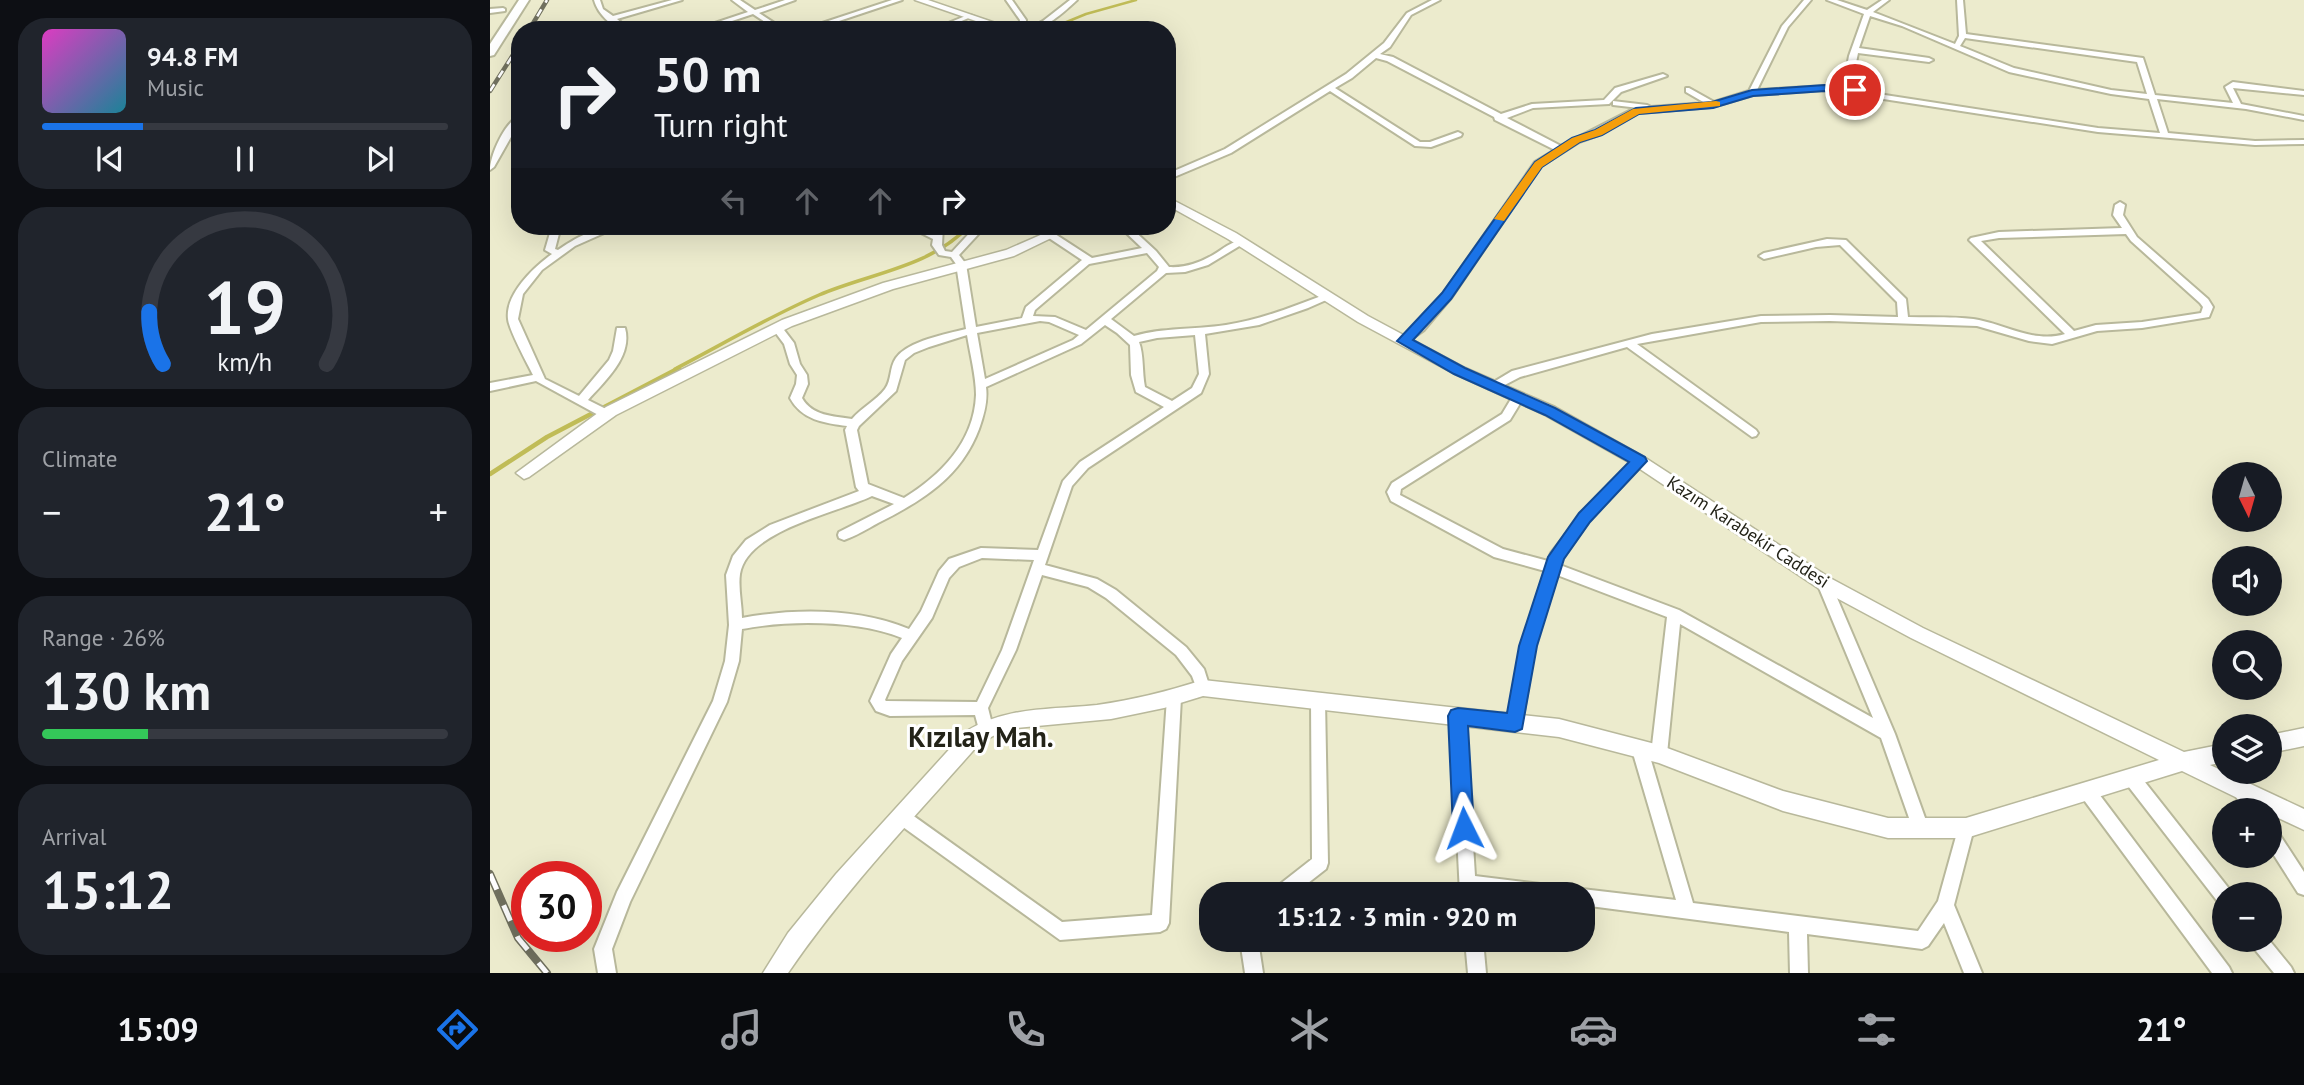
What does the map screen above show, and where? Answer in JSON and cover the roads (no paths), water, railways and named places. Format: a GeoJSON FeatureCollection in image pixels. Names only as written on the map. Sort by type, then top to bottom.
{"type":"FeatureCollection","features":[{"type":"Feature","properties":{"kind":"main road"},"geometry":{"type":"LineString","coordinates":[[490,53],[524,0]]}},
{"type":"Feature","properties":{"kind":"street"},"geometry":{"type":"LineString","coordinates":[[597,0],[600,10],[613,21]]}},
{"type":"Feature","properties":{"kind":"street"},"geometry":{"type":"LineString","coordinates":[[610,19],[679,0]]}},
{"type":"Feature","properties":{"kind":"street"},"geometry":{"type":"LineString","coordinates":[[735,0],[768,21]]}},
{"type":"Feature","properties":{"kind":"street"},"geometry":{"type":"LineString","coordinates":[[724,21],[792,0]]}},
{"type":"Feature","properties":{"kind":"street"},"geometry":{"type":"LineString","coordinates":[[832,21],[899,0]]}},
{"type":"Feature","properties":{"kind":"street"},"geometry":{"type":"LineString","coordinates":[[919,0],[984,21]]}},
{"type":"Feature","properties":{"kind":"street"},"geometry":{"type":"LineString","coordinates":[[1009,0],[1023,21]]}},
{"type":"Feature","properties":{"kind":"street"},"geometry":{"type":"LineString","coordinates":[[1046,21],[1074,0]]}},
{"type":"Feature","properties":{"kind":"street"},"geometry":{"type":"LineString","coordinates":[[1176,173],[1222,154],[1358,70],[1391,40],[1409,14],[1437,0]]}},
{"type":"Feature","properties":{"kind":"street"},"geometry":{"type":"LineString","coordinates":[[1752,93],[1785,26],[1808,0]]}},
{"type":"Feature","properties":{"kind":"street"},"geometry":{"type":"LineString","coordinates":[[1830,0],[2021,72],[2111,92],[2238,106],[2304,118]]}},
{"type":"Feature","properties":{"kind":"street"},"geometry":{"type":"LineString","coordinates":[[1857,94],[1849,77],[1855,50],[1868,13],[1886,0]]}},
{"type":"Feature","properties":{"kind":"street"},"geometry":{"type":"LineString","coordinates":[[1957,47],[1963,36],[1961,0]]}},
{"type":"Feature","properties":{"kind":"street"},"geometry":{"type":"LineString","coordinates":[[957,21],[970,16]]}},
{"type":"Feature","properties":{"kind":"street"},"geometry":{"type":"LineString","coordinates":[[1963,36],[2140,60],[2165,136]]}},
{"type":"Feature","properties":{"kind":"street"},"geometry":{"type":"LineString","coordinates":[[1855,50],[1929,60]]}},
{"type":"Feature","properties":{"kind":"street"},"geometry":{"type":"LineString","coordinates":[[1374,55],[1390,59],[1560,149]]}},
{"type":"Feature","properties":{"kind":"street"},"geometry":{"type":"LineString","coordinates":[[1614,101],[1618,90],[1663,76]]}},
{"type":"Feature","properties":{"kind":"street"},"geometry":{"type":"LineString","coordinates":[[2238,106],[2229,88],[2232,84],[2304,93]]}},
{"type":"Feature","properties":{"kind":"street"},"geometry":{"type":"LineString","coordinates":[[1330,88],[1418,144],[1430,145],[1458,134]]}},
{"type":"Feature","properties":{"kind":"street"},"geometry":{"type":"LineString","coordinates":[[1404,341],[1420,328],[1447,296],[1532,172],[1560,149],[1631,113],[1713,105],[1752,93],[1825,88],[2028,121],[2255,143],[2304,142]]}},
{"type":"Feature","properties":{"kind":"street"},"geometry":{"type":"LineString","coordinates":[[1689,90],[1713,105]]}},
{"type":"Feature","properties":{"kind":"street"},"geometry":{"type":"LineString","coordinates":[[1498,118],[1532,106],[1614,101],[1635,103],[1654,110]]}},
{"type":"Feature","properties":{"kind":"street"},"geometry":{"type":"LineString","coordinates":[[1614,101],[1631,113]]}},
{"type":"Feature","properties":{"kind":"street"},"geometry":{"type":"LineString","coordinates":[[490,167],[511,128]]}},
{"type":"Feature","properties":{"kind":"street","name":"Kazım Karabekir Caddesi"},"geometry":{"type":"LineString","coordinates":[[1176,205],[1404,341],[1550,411],[1639,461],[1824,583],[1917,633],[2304,820]]}},
{"type":"Feature","properties":{"kind":"street"},"geometry":{"type":"LineString","coordinates":[[1493,386],[1516,374],[1652,337],[1761,319],[1979,323],[2046,341],[2096,328],[2198,318],[2207,313],[2208,307],[2204,301],[2126,231],[2118,215],[2120,205]]}},
{"type":"Feature","properties":{"kind":"street"},"geometry":{"type":"LineString","coordinates":[[2071,334],[1974,240],[1999,235],[2126,231]]}},
{"type":"Feature","properties":{"kind":"street"},"geometry":{"type":"LineString","coordinates":[[554,235],[550,250],[559,253]]}},
{"type":"Feature","properties":{"kind":"street"},"geometry":{"type":"LineString","coordinates":[[594,235],[572,244],[538,268],[518,295],[513,319],[541,381],[600,410]]}},
{"type":"Feature","properties":{"kind":"street"},"geometry":{"type":"LineString","coordinates":[[844,535],[933,488],[970,443],[982,399],[957,259],[925,235]]}},
{"type":"Feature","properties":{"kind":"street"},"geometry":{"type":"LineString","coordinates":[[939,235],[939,245]]}},
{"type":"Feature","properties":{"kind":"street"},"geometry":{"type":"LineString","coordinates":[[957,259],[974,235]]}},
{"type":"Feature","properties":{"kind":"street"},"geometry":{"type":"LineString","coordinates":[[1137,235],[1146,250],[1162,262],[1163,271]]}},
{"type":"Feature","properties":{"kind":"street"},"geometry":{"type":"LineString","coordinates":[[524,473],[600,410],[777,328],[854,297],[957,259],[1010,253],[1052,236],[1089,260]]}},
{"type":"Feature","properties":{"kind":"street"},"geometry":{"type":"LineString","coordinates":[[1764,256],[1788,253],[1832,240],[1843,242],[1902,301],[1903,320]]}},
{"type":"Feature","properties":{"kind":"street"},"geometry":{"type":"LineString","coordinates":[[980,385],[1051,355],[1087,334],[1106,321],[1163,271],[1198,267],[1241,242]]}},
{"type":"Feature","properties":{"kind":"street"},"geometry":{"type":"LineString","coordinates":[[1026,320],[1030,309],[1089,260],[1146,250]]}},
{"type":"Feature","properties":{"kind":"street"},"geometry":{"type":"LineString","coordinates":[[1133,340],[1147,335],[1232,328],[1276,316],[1328,297]]}},
{"type":"Feature","properties":{"kind":"street"},"geometry":{"type":"LineString","coordinates":[[903,503],[862,487],[852,434],[855,423],[892,389],[898,376],[898,364],[906,354],[970,331],[1026,320],[1051,319],[1087,334]]}},
{"type":"Feature","properties":{"kind":"street"},"geometry":{"type":"LineString","coordinates":[[1106,321],[1133,340],[1138,353],[1137,375],[1140,389],[1173,407]]}},
{"type":"Feature","properties":{"kind":"street"},"geometry":{"type":"LineString","coordinates":[[777,328],[789,343],[794,364],[802,375],[803,384],[796,398],[800,408],[817,416],[855,423]]}},
{"type":"Feature","properties":{"kind":"street"},"geometry":{"type":"LineString","coordinates":[[580,401],[606,374],[623,345],[621,330]]}},
{"type":"Feature","properties":{"kind":"street"},"geometry":{"type":"LineString","coordinates":[[774,973],[817,914],[863,858],[972,738],[983,718],[1009,650],[1067,484],[1074,474],[1197,390],[1203,379],[1200,332]]}},
{"type":"Feature","properties":{"kind":"street"},"geometry":{"type":"LineString","coordinates":[[1628,343],[1752,433]]}},
{"type":"Feature","properties":{"kind":"street"},"geometry":{"type":"LineString","coordinates":[[490,387],[539,377]]}},
{"type":"Feature","properties":{"kind":"street"},"geometry":{"type":"LineString","coordinates":[[1518,397],[1506,417],[1396,486],[1393,495],[1397,500],[1499,553],[1553,568],[1674,614],[1887,734]]}},
{"type":"Feature","properties":{"kind":"street"},"geometry":{"type":"LineString","coordinates":[[1515,723],[1528,646],[1556,557],[1585,518],[1639,461]]}},
{"type":"Feature","properties":{"kind":"street"},"geometry":{"type":"LineString","coordinates":[[607,973],[603,949],[607,936],[684,771],[707,732],[720,702],[732,661],[736,625],[733,575],[738,559],[751,544],[775,528],[870,491]]}},
{"type":"Feature","properties":{"kind":"street"},"geometry":{"type":"LineString","coordinates":[[1203,688],[1199,673],[1181,651],[1111,594],[1092,583],[1039,562],[981,553],[960,559],[944,575],[927,614],[911,636],[877,701],[881,706],[890,709],[1000,722],[1095,713],[1174,698],[1203,688],[1559,728],[1649,752],[1783,801],[1888,828],[1966,828],[2184,761],[2212,755]]}},
{"type":"Feature","properties":{"kind":"street"},"geometry":{"type":"LineString","coordinates":[[1824,583],[1887,734],[1921,829]]}},
{"type":"Feature","properties":{"kind":"street"},"geometry":{"type":"LineString","coordinates":[[1674,614],[1649,752],[1687,910]]}},
{"type":"Feature","properties":{"kind":"street"},"geometry":{"type":"LineString","coordinates":[[736,625],[761,619],[843,621],[878,624],[911,636]]}},
{"type":"Feature","properties":{"kind":"street"},"geometry":{"type":"LineString","coordinates":[[902,817],[1060,931],[1160,923],[1174,698]]}},
{"type":"Feature","properties":{"kind":"street"},"geometry":{"type":"LineString","coordinates":[[1296,882],[1320,863],[1318,700]]}},
{"type":"Feature","properties":{"kind":"street"},"geometry":{"type":"LineString","coordinates":[[1458,716],[1468,882]]}},
{"type":"Feature","properties":{"kind":"street"},"geometry":{"type":"LineString","coordinates":[[2282,742],[2304,737]]}},
{"type":"Feature","properties":{"kind":"street"},"geometry":{"type":"LineString","coordinates":[[2131,777],[2213,882]]}},
{"type":"Feature","properties":{"kind":"street"},"geometry":{"type":"LineString","coordinates":[[2239,788],[2245,798]]}},
{"type":"Feature","properties":{"kind":"street"},"geometry":{"type":"LineString","coordinates":[[2087,791],[2223,973]]}},
{"type":"Feature","properties":{"kind":"street"},"geometry":{"type":"LineString","coordinates":[[1595,899],[1922,940],[1945,905],[1966,828]]}},
{"type":"Feature","properties":{"kind":"street"},"geometry":{"type":"LineString","coordinates":[[2282,853],[2304,887]]}},
{"type":"Feature","properties":{"kind":"street"},"geometry":{"type":"LineString","coordinates":[[1945,905],[1973,973]]}},
{"type":"Feature","properties":{"kind":"street"},"geometry":{"type":"LineString","coordinates":[[1798,924],[1798,973]]}},
{"type":"Feature","properties":{"kind":"street"},"geometry":{"type":"LineString","coordinates":[[1251,952],[1254,973]]}},
{"type":"Feature","properties":{"kind":"street"},"geometry":{"type":"LineString","coordinates":[[1475,952],[1477,973]]}},
{"type":"Feature","properties":{"kind":"street"},"geometry":{"type":"LineString","coordinates":[[2267,952],[2284,973]]}},
{"type":"Feature","properties":{"kind":"waterway"},"geometry":{"type":"LineString","coordinates":[[1069,21],[1136,0]]}},
{"type":"Feature","properties":{"kind":"waterway"},"geometry":{"type":"LineString","coordinates":[[675,369],[801,303],[838,287],[917,260],[959,235]]}},
{"type":"Feature","properties":{"kind":"waterway"},"geometry":{"type":"LineString","coordinates":[[490,474],[547,437],[679,368]]}},
{"type":"Feature","properties":{"kind":"railway"},"geometry":{"type":"LineString","coordinates":[[534,21],[547,0]]}},
{"type":"Feature","properties":{"kind":"railway"},"geometry":{"type":"LineString","coordinates":[[490,91],[511,58]]}},
{"type":"Feature","properties":{"kind":"railway"},"geometry":{"type":"LineString","coordinates":[[490,874],[518,938],[547,973]]}},
{"type":"Feature","properties":{"kind":"district","name":"Kızılay Mah."},"geometry":{"type":"Point","coordinates":[981,737]}}]}
